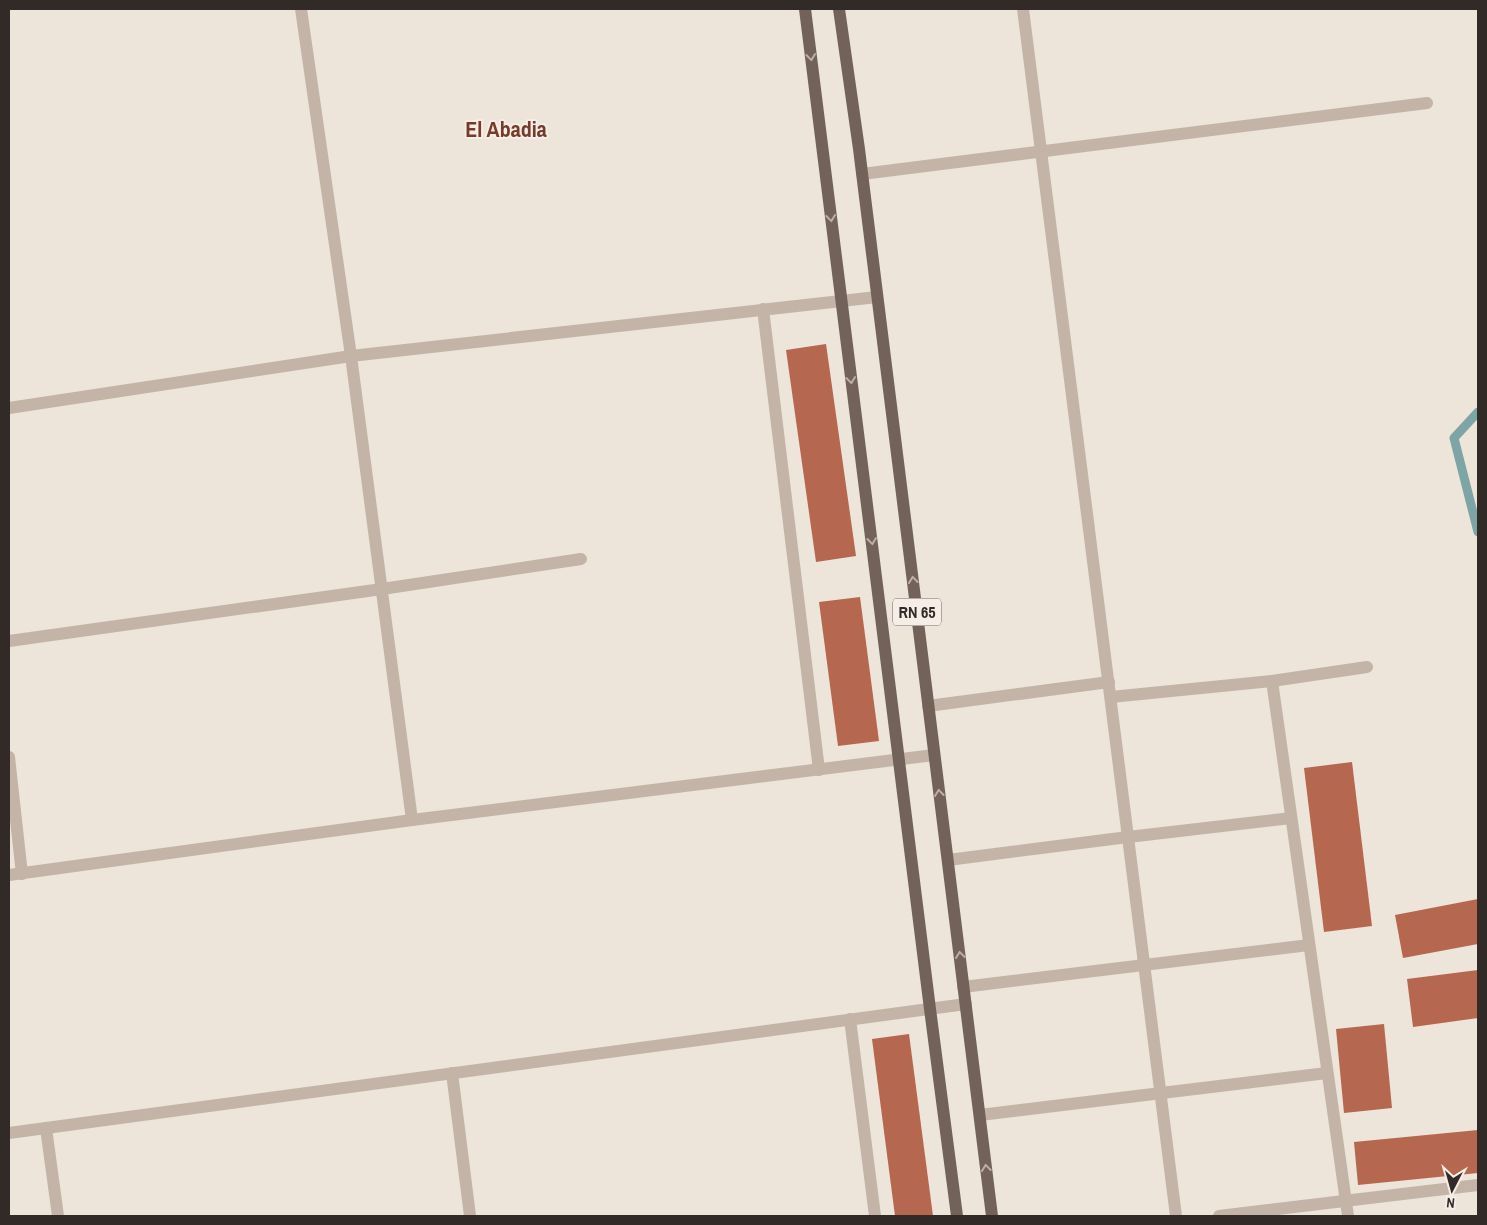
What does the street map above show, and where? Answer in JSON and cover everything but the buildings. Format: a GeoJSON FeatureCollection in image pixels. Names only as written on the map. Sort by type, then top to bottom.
{"type":"FeatureCollection","features":[{"type":"Feature","properties":{"kind":"main road","name":"RN 65"},"geometry":{"type":"LineString","coordinates":[[805,9],[957,1216]]}},
{"type":"Feature","properties":{"kind":"main road","name":"RN 65"},"geometry":{"type":"LineString","coordinates":[[839,9],[862,174],[992,1216]]}},
{"type":"Feature","properties":{"kind":"street"},"geometry":{"type":"LineString","coordinates":[[301,9],[351,356],[412,820]]}},
{"type":"Feature","properties":{"kind":"street"},"geometry":{"type":"LineString","coordinates":[[1024,9],[1176,1216]]}},
{"type":"Feature","properties":{"kind":"street"},"geometry":{"type":"LineString","coordinates":[[862,174],[1427,103]]}},
{"type":"Feature","properties":{"kind":"street"},"geometry":{"type":"LineString","coordinates":[[9,408],[351,356],[877,297]]}},
{"type":"Feature","properties":{"kind":"street"},"geometry":{"type":"LineString","coordinates":[[763,309],[819,770]]}},
{"type":"Feature","properties":{"kind":"street"},"geometry":{"type":"LineString","coordinates":[[9,641],[581,559]]}},
{"type":"Feature","properties":{"kind":"street"},"geometry":{"type":"LineString","coordinates":[[1111,696],[1272,681],[1367,667]]}},
{"type":"Feature","properties":{"kind":"street"},"geometry":{"type":"LineString","coordinates":[[1272,681],[1348,1216]]}},
{"type":"Feature","properties":{"kind":"street"},"geometry":{"type":"LineString","coordinates":[[928,706],[1109,682]]}},
{"type":"Feature","properties":{"kind":"street"},"geometry":{"type":"LineString","coordinates":[[9,876],[412,820],[934,755]]}},
{"type":"Feature","properties":{"kind":"street"},"geometry":{"type":"LineString","coordinates":[[9,757],[22,874]]}},
{"type":"Feature","properties":{"kind":"street"},"geometry":{"type":"LineString","coordinates":[[948,860],[1291,818]]}},
{"type":"Feature","properties":{"kind":"street"},"geometry":{"type":"LineString","coordinates":[[964,986],[1309,945]]}},
{"type":"Feature","properties":{"kind":"street"},"geometry":{"type":"LineString","coordinates":[[9,1132],[966,1004]]}},
{"type":"Feature","properties":{"kind":"street"},"geometry":{"type":"LineString","coordinates":[[850,1019],[875,1216]]}},
{"type":"Feature","properties":{"kind":"street"},"geometry":{"type":"LineString","coordinates":[[980,1115],[1328,1073]]}},
{"type":"Feature","properties":{"kind":"street"},"geometry":{"type":"LineString","coordinates":[[452,1074],[470,1216]]}},
{"type":"Feature","properties":{"kind":"street"},"geometry":{"type":"LineString","coordinates":[[46,1128],[58,1216]]}},
{"type":"Feature","properties":{"kind":"street"},"geometry":{"type":"LineString","coordinates":[[1219,1216],[1478,1185]]}},
{"type":"Feature","properties":{"kind":"waterway"},"geometry":{"type":"LineString","coordinates":[[1478,412],[1454,438],[1478,532]]}},
{"type":"Feature","properties":{"kind":"district","name":"El Abadia"},"geometry":{"type":"Point","coordinates":[506,129]}}]}
